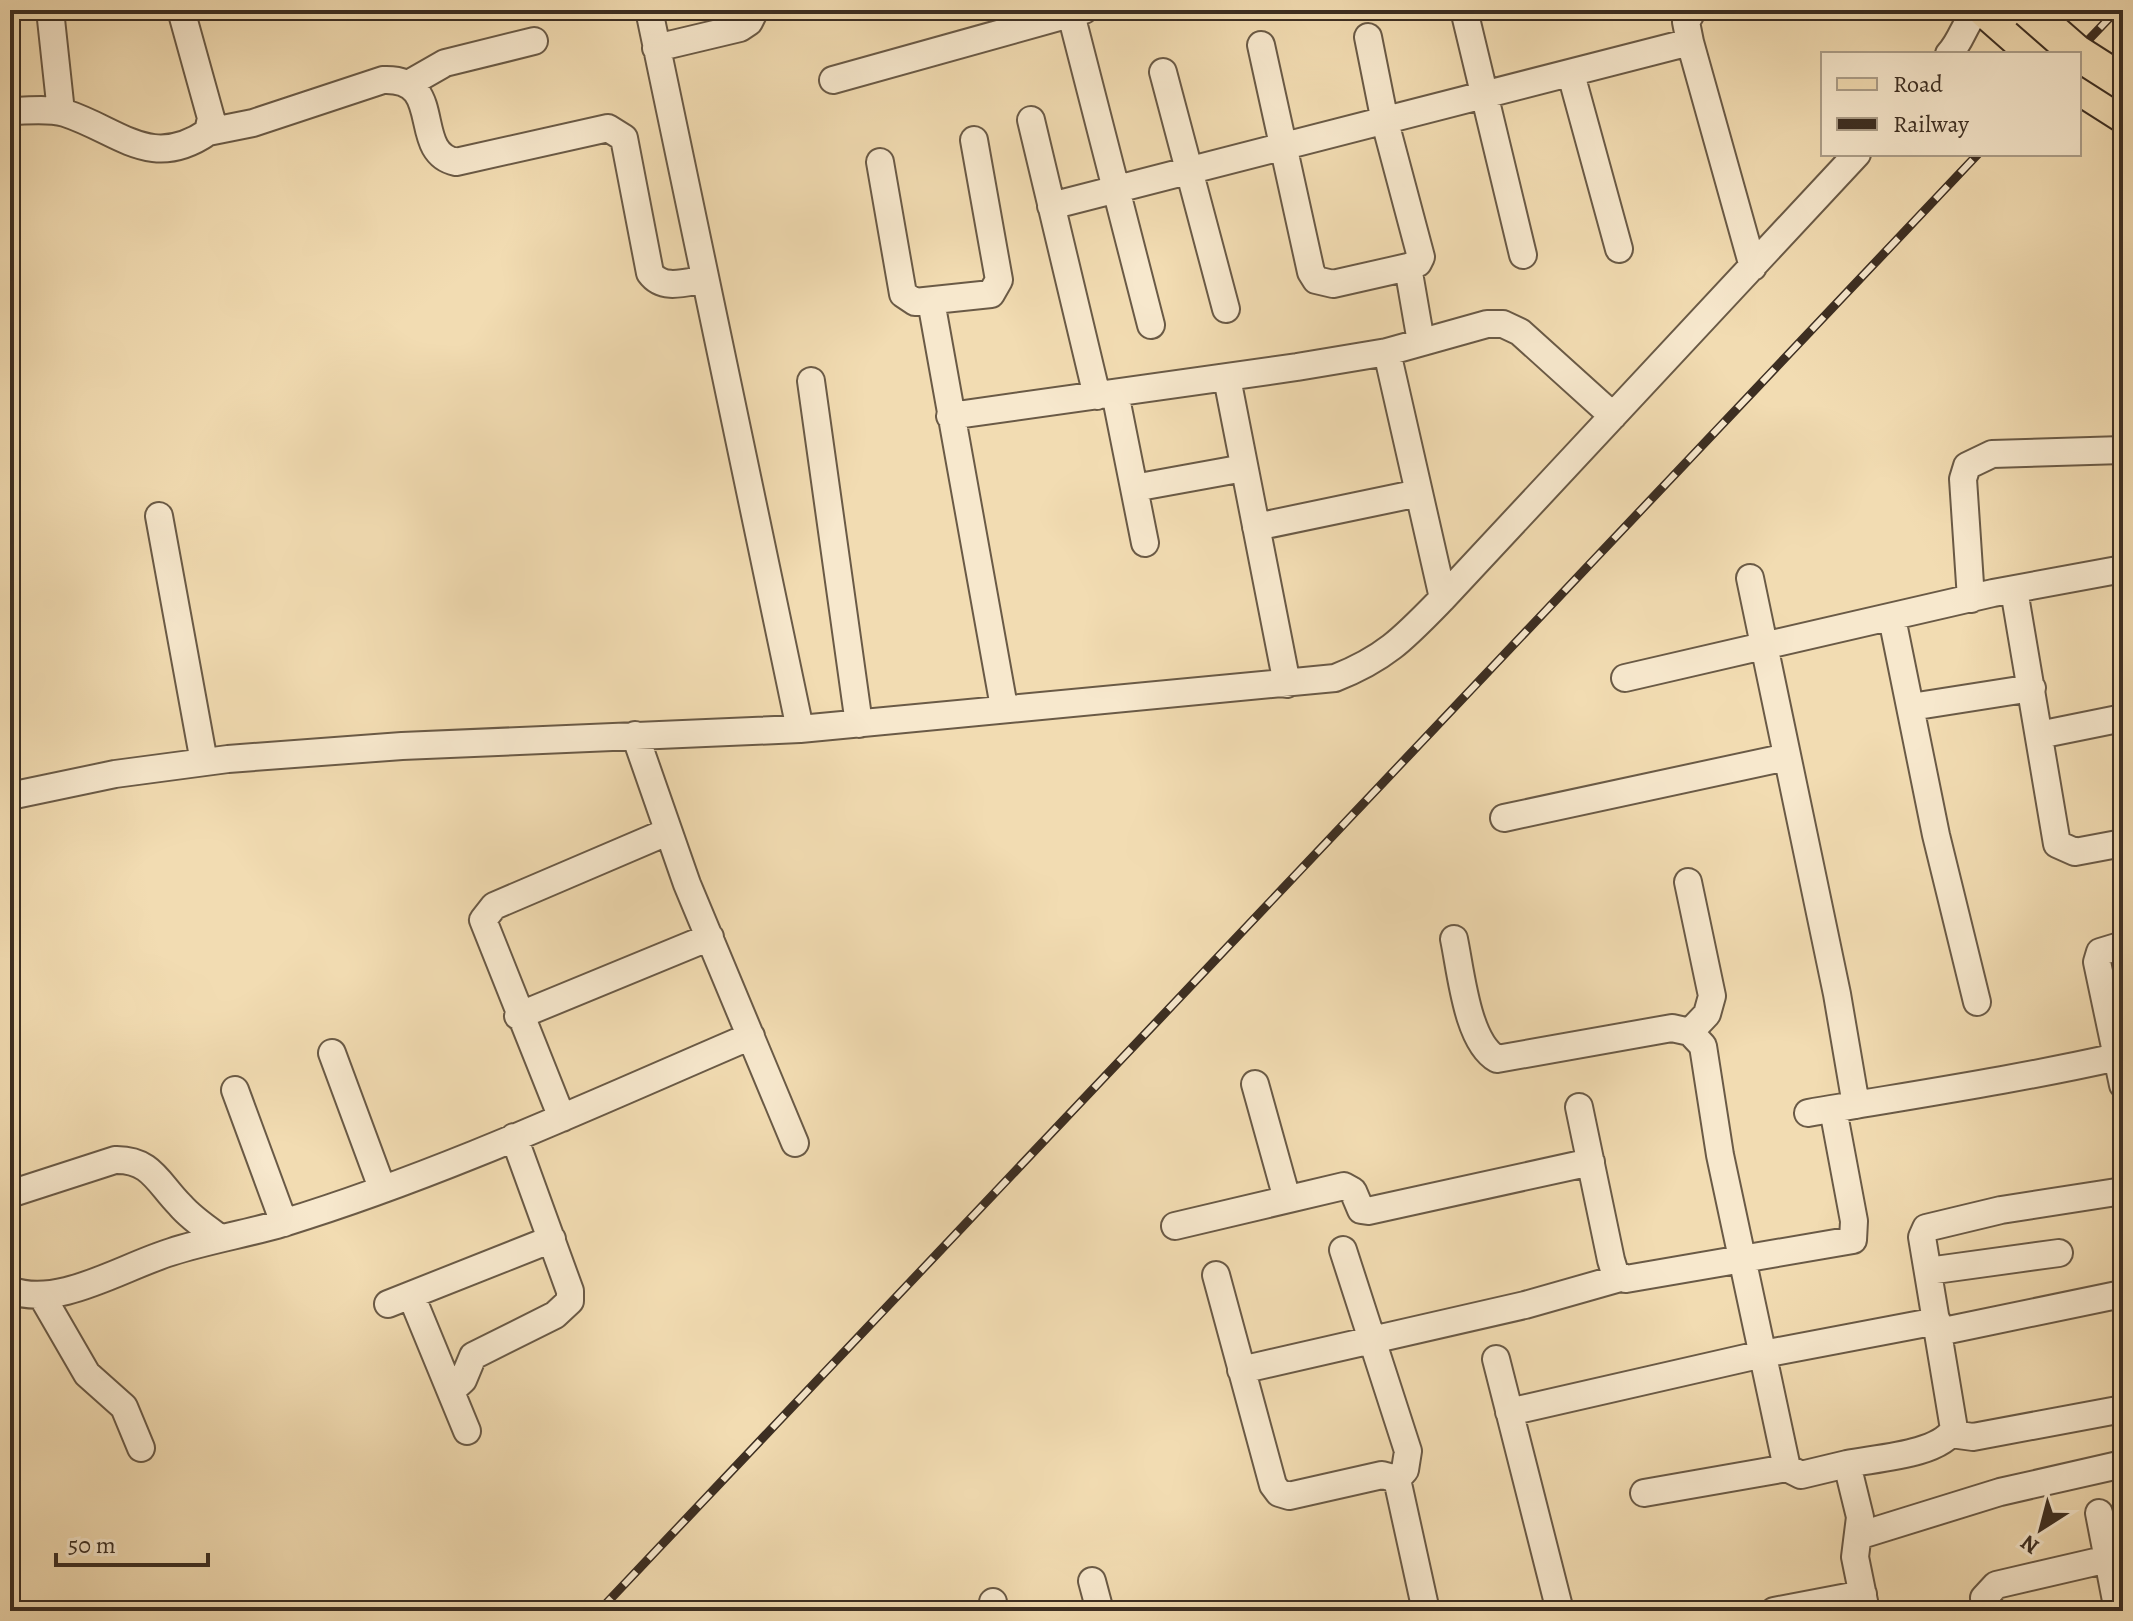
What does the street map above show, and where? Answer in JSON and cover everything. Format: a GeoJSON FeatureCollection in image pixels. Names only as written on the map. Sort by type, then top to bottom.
{"type":"FeatureCollection","features":[{"type":"Feature","properties":{"kind":"main road"},"geometry":{"type":"LineString","coordinates":[[2028,10],[2076,52]]}},
{"type":"Feature","properties":{"kind":"main road"},"geometry":{"type":"LineString","coordinates":[[1970,13],[2032,52]]}},
{"type":"Feature","properties":{"kind":"main road"},"geometry":{"type":"LineString","coordinates":[[2081,55],[2123,82]]}},
{"type":"Feature","properties":{"kind":"main road"},"geometry":{"type":"LineString","coordinates":[[2081,88],[2123,115]]}},
{"type":"Feature","properties":{"kind":"street"},"geometry":{"type":"LineString","coordinates":[[50,10],[61,112]]}},
{"type":"Feature","properties":{"kind":"street"},"geometry":{"type":"LineString","coordinates":[[181,10],[211,118],[208,132]]}},
{"type":"Feature","properties":{"kind":"street"},"geometry":{"type":"LineString","coordinates":[[649,10],[800,729]]}},
{"type":"Feature","properties":{"kind":"street"},"geometry":{"type":"LineString","coordinates":[[656,48],[740,28],[749,22],[755,10]]}},
{"type":"Feature","properties":{"kind":"street"},"geometry":{"type":"LineString","coordinates":[[1464,10],[1523,255]]}},
{"type":"Feature","properties":{"kind":"street"},"geometry":{"type":"LineString","coordinates":[[1693,10],[1686,22],[1690,42],[1753,267]]}},
{"type":"Feature","properties":{"kind":"street"},"geometry":{"type":"LineString","coordinates":[[833,80],[1036,16],[1078,12],[1115,190],[1151,325]]}},
{"type":"Feature","properties":{"kind":"street"},"geometry":{"type":"LineString","coordinates":[[1951,52],[1960,42],[1970,13]]}},
{"type":"Feature","properties":{"kind":"street"},"geometry":{"type":"LineString","coordinates":[[1261,45],[1311,272],[1316,280],[1333,284],[1408,267],[1418,263],[1421,257],[1385,122],[1368,37]]}},
{"type":"Feature","properties":{"kind":"street"},"geometry":{"type":"LineString","coordinates":[[10,111],[61,112],[148,150],[194,141],[208,132],[253,123],[383,80],[410,83],[445,63],[534,41]]}},
{"type":"Feature","properties":{"kind":"street"},"geometry":{"type":"LineString","coordinates":[[1051,206],[1486,97],[1690,42]]}},
{"type":"Feature","properties":{"kind":"street"},"geometry":{"type":"LineString","coordinates":[[1163,72],[1226,309]]}},
{"type":"Feature","properties":{"kind":"street"},"geometry":{"type":"LineString","coordinates":[[1571,74],[1619,249]]}},
{"type":"Feature","properties":{"kind":"street"},"geometry":{"type":"LineString","coordinates":[[410,83],[418,93],[437,152],[446,160],[456,162],[598,128],[618,131],[624,138],[650,273],[656,281],[666,284],[705,279]]}},
{"type":"Feature","properties":{"kind":"street"},"geometry":{"type":"LineString","coordinates":[[1031,120],[1051,206],[1134,488],[1145,543]]}},
{"type":"Feature","properties":{"kind":"street"},"geometry":{"type":"LineString","coordinates":[[880,162],[903,294],[915,302],[991,294],[999,286],[974,140]]}},
{"type":"Feature","properties":{"kind":"street"},"geometry":{"type":"LineString","coordinates":[[10,796],[115,774],[204,762],[402,746],[800,729],[1004,707],[1335,678],[1371,664],[1401,640],[1443,598],[1855,156]]}},
{"type":"Feature","properties":{"kind":"street"},"geometry":{"type":"LineString","coordinates":[[1408,267],[1421,342]]}},
{"type":"Feature","properties":{"kind":"street"},"geometry":{"type":"LineString","coordinates":[[931,301],[1004,707]]}},
{"type":"Feature","properties":{"kind":"street"},"geometry":{"type":"LineString","coordinates":[[950,416],[1227,378],[1387,352],[1487,324],[1503,324],[1539,347],[1613,416]]}},
{"type":"Feature","properties":{"kind":"street"},"geometry":{"type":"LineString","coordinates":[[1387,352],[1443,598]]}},
{"type":"Feature","properties":{"kind":"street"},"geometry":{"type":"LineString","coordinates":[[1227,378],[1287,684]]}},
{"type":"Feature","properties":{"kind":"street"},"geometry":{"type":"LineString","coordinates":[[811,381],[859,724]]}},
{"type":"Feature","properties":{"kind":"street"},"geometry":{"type":"LineString","coordinates":[[1971,599],[1963,479],[1967,466],[1992,454],[2123,450]]}},
{"type":"Feature","properties":{"kind":"street"},"geometry":{"type":"LineString","coordinates":[[1134,488],[1244,468]]}},
{"type":"Feature","properties":{"kind":"street"},"geometry":{"type":"LineString","coordinates":[[1256,527],[1419,493]]}},
{"type":"Feature","properties":{"kind":"street"},"geometry":{"type":"LineString","coordinates":[[159,516],[204,762]]}},
{"type":"Feature","properties":{"kind":"street"},"geometry":{"type":"LineString","coordinates":[[1625,678],[1971,599],[2123,569]]}},
{"type":"Feature","properties":{"kind":"street"},"geometry":{"type":"LineString","coordinates":[[1241,1370],[1525,1305],[1620,1278],[1853,1240],[1854,1221],[1832,1109],[1837,994],[1750,578]]}},
{"type":"Feature","properties":{"kind":"street"},"geometry":{"type":"LineString","coordinates":[[2014,590],[2057,844],[2075,852],[2123,843]]}},
{"type":"Feature","properties":{"kind":"street"},"geometry":{"type":"LineString","coordinates":[[1892,618],[1936,835],[1977,1002]]}},
{"type":"Feature","properties":{"kind":"street"},"geometry":{"type":"LineString","coordinates":[[1911,707],[2032,688]]}},
{"type":"Feature","properties":{"kind":"street"},"geometry":{"type":"LineString","coordinates":[[2039,735],[2123,718]]}},
{"type":"Feature","properties":{"kind":"street"},"geometry":{"type":"LineString","coordinates":[[635,735],[667,832],[795,1143]]}},
{"type":"Feature","properties":{"kind":"street"},"geometry":{"type":"LineString","coordinates":[[1504,818],[1787,757]]}},
{"type":"Feature","properties":{"kind":"street"},"geometry":{"type":"LineString","coordinates":[[562,1118],[518,1016],[483,920],[487,911],[667,832]]}},
{"type":"Feature","properties":{"kind":"street"},"geometry":{"type":"LineString","coordinates":[[1688,882],[1712,996],[1707,1014],[1690,1032]]}},
{"type":"Feature","properties":{"kind":"street"},"geometry":{"type":"LineString","coordinates":[[518,1016],[710,937]]}},
{"type":"Feature","properties":{"kind":"street"},"geometry":{"type":"LineString","coordinates":[[1454,939],[1475,1033],[1485,1052],[1497,1059],[1672,1028],[1690,1032],[1703,1046],[1720,1155],[1787,1468]]}},
{"type":"Feature","properties":{"kind":"street"},"geometry":{"type":"LineString","coordinates":[[2123,945],[2100,952],[2097,958],[2123,1085]]}},
{"type":"Feature","properties":{"kind":"street"},"geometry":{"type":"LineString","coordinates":[[10,1290],[43,1298],[127,1266],[220,1238],[284,1223],[562,1118],[751,1036]]}},
{"type":"Feature","properties":{"kind":"street"},"geometry":{"type":"LineString","coordinates":[[332,1053],[382,1188]]}},
{"type":"Feature","properties":{"kind":"street"},"geometry":{"type":"LineString","coordinates":[[1832,1109],[1959,1090],[2007,1076],[2041,1074],[2117,1057]]}},
{"type":"Feature","properties":{"kind":"street"},"geometry":{"type":"LineString","coordinates":[[1255,1084],[1287,1199]]}},
{"type":"Feature","properties":{"kind":"street"},"geometry":{"type":"LineString","coordinates":[[235,1090],[284,1223]]}},
{"type":"Feature","properties":{"kind":"street"},"geometry":{"type":"LineString","coordinates":[[1579,1107],[1611,1260],[1620,1278]]}},
{"type":"Feature","properties":{"kind":"street"},"geometry":{"type":"LineString","coordinates":[[451,1391],[463,1380],[473,1356],[555,1315],[570,1301],[570,1291],[514,1137]]}},
{"type":"Feature","properties":{"kind":"street"},"geometry":{"type":"LineString","coordinates":[[10,1194],[103,1163],[128,1160],[153,1172],[181,1207],[220,1238]]}},
{"type":"Feature","properties":{"kind":"street"},"geometry":{"type":"LineString","coordinates":[[1175,1226],[1349,1187],[1361,1210],[1368,1211],[1591,1162]]}},
{"type":"Feature","properties":{"kind":"street"},"geometry":{"type":"LineString","coordinates":[[1644,1493],[1787,1468],[1801,1475],[1929,1449],[1942,1443],[1951,1434],[1954,1422],[1922,1237],[1926,1228],[2001,1210],[2123,1191]]}},
{"type":"Feature","properties":{"kind":"street"},"geometry":{"type":"LineString","coordinates":[[467,1431],[451,1391],[400,1300],[552,1239]]}},
{"type":"Feature","properties":{"kind":"street"},"geometry":{"type":"LineString","coordinates":[[1343,1250],[1408,1451],[1405,1470],[1397,1479]]}},
{"type":"Feature","properties":{"kind":"street"},"geometry":{"type":"LineString","coordinates":[[1928,1271],[2059,1253]]}},
{"type":"Feature","properties":{"kind":"street"},"geometry":{"type":"LineString","coordinates":[[1216,1275],[1273,1485],[1279,1493],[1289,1496],[1382,1475],[1397,1479]]}},
{"type":"Feature","properties":{"kind":"street"},"geometry":{"type":"LineString","coordinates":[[1509,1412],[1763,1354],[2122,1294]]}},
{"type":"Feature","properties":{"kind":"street"},"geometry":{"type":"LineString","coordinates":[[43,1298],[87,1374],[124,1407],[141,1448]]}},
{"type":"Feature","properties":{"kind":"street"},"geometry":{"type":"LineString","coordinates":[[1496,1359],[1560,1611]]}},
{"type":"Feature","properties":{"kind":"street"},"geometry":{"type":"LineString","coordinates":[[1951,1434],[1973,1437],[2123,1409]]}},
{"type":"Feature","properties":{"kind":"street"},"geometry":{"type":"LineString","coordinates":[[1774,1611],[1864,1602],[1855,1557],[1860,1517],[1847,1464]]}},
{"type":"Feature","properties":{"kind":"street"},"geometry":{"type":"LineString","coordinates":[[1858,1536],[2000,1492],[2123,1464]]}},
{"type":"Feature","properties":{"kind":"street"},"geometry":{"type":"LineString","coordinates":[[1397,1479],[1426,1611]]}},
{"type":"Feature","properties":{"kind":"street"},"geometry":{"type":"LineString","coordinates":[[2099,1513],[2118,1611]]}},
{"type":"Feature","properties":{"kind":"street"},"geometry":{"type":"LineString","coordinates":[[1987,1611],[1984,1598],[1996,1585],[2108,1559]]}},
{"type":"Feature","properties":{"kind":"street"},"geometry":{"type":"LineString","coordinates":[[1092,1581],[1100,1611]]}},
{"type":"Feature","properties":{"kind":"railway"},"geometry":{"type":"LineString","coordinates":[[2077,52],[2117,10]]}},
{"type":"Feature","properties":{"kind":"railway"},"geometry":{"type":"LineString","coordinates":[[599,1611],[1976,156]]}}]}
